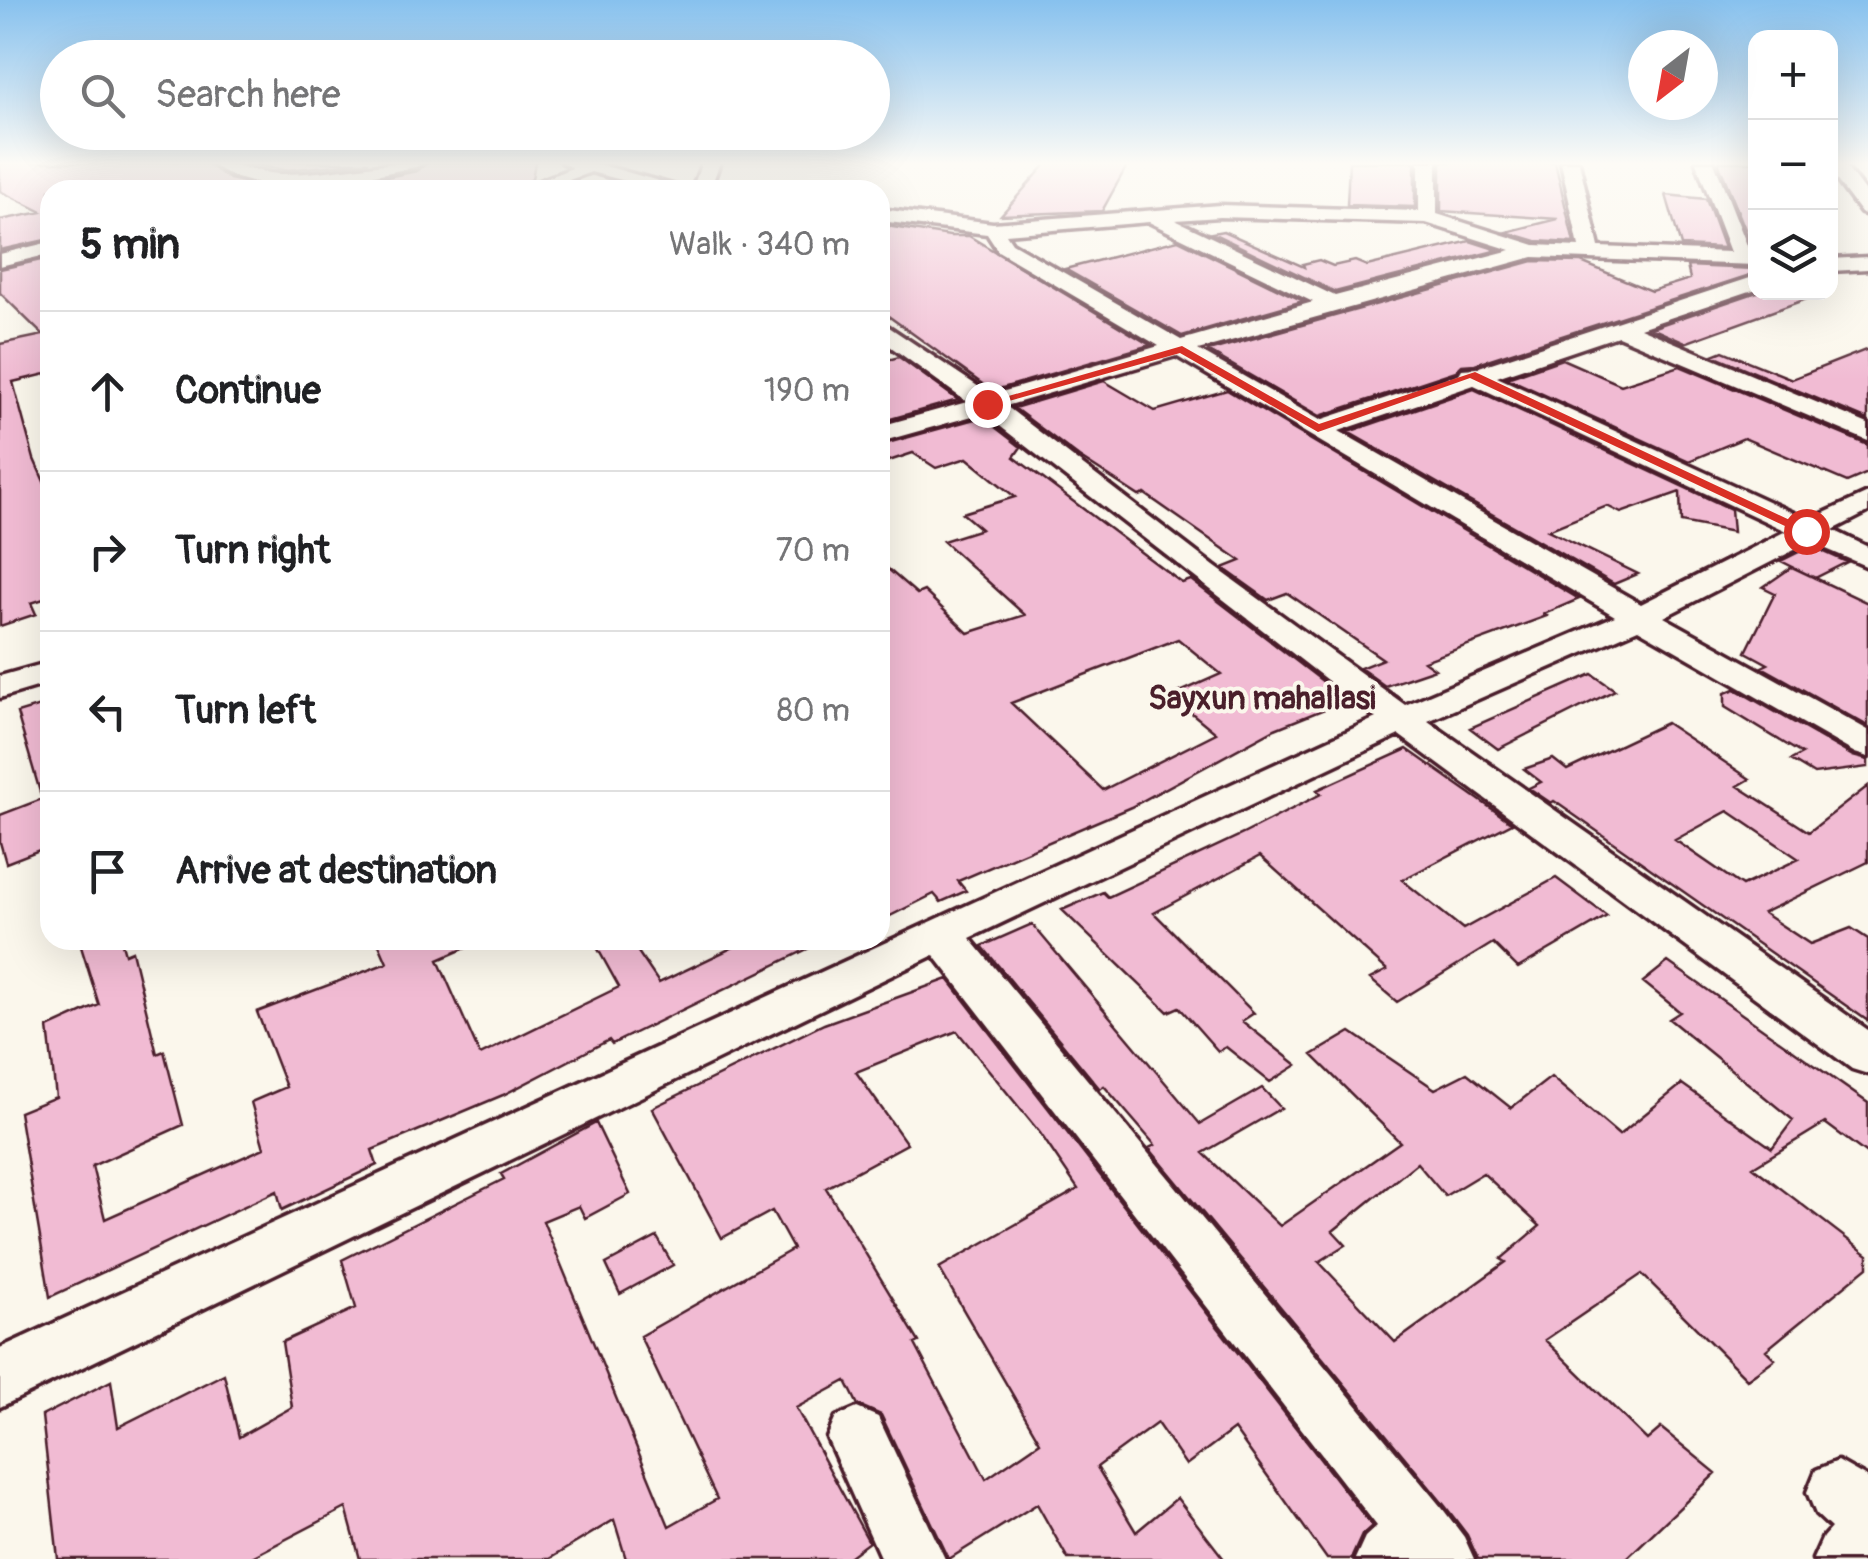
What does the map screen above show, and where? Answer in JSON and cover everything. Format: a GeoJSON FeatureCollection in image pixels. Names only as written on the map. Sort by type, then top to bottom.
{"type":"FeatureCollection","features":[{"type":"Feature","properties":{"kind":"street"},"geometry":{"type":"LineString","coordinates":[[997,235],[1006,247],[1640,617],[1868,744]]}},
{"type":"Feature","properties":{"kind":"street"},"geometry":{"type":"LineString","coordinates":[[1190,235],[1333,303]]}},
{"type":"Feature","properties":{"kind":"street"},"geometry":{"type":"LineString","coordinates":[[1485,235],[1534,251],[1748,259]]}},
{"type":"Feature","properties":{"kind":"street"},"geometry":{"type":"LineString","coordinates":[[1586,235],[1590,254]]}},
{"type":"Feature","properties":{"kind":"street"},"geometry":{"type":"LineString","coordinates":[[0,260],[40,250]]}},
{"type":"Feature","properties":{"kind":"street"},"geometry":{"type":"LineString","coordinates":[[890,431],[1333,303],[1534,251]]}},
{"type":"Feature","properties":{"kind":"street"},"geometry":{"type":"LineString","coordinates":[[1838,265],[1868,263]]}},
{"type":"Feature","properties":{"kind":"street"},"geometry":{"type":"LineString","coordinates":[[1838,266],[1868,274]]}},
{"type":"Feature","properties":{"kind":"street"},"geometry":{"type":"LineString","coordinates":[[1318,428],[1748,285]]}},
{"type":"Feature","properties":{"kind":"street"},"geometry":{"type":"LineString","coordinates":[[1619,328],[1868,433]]}},
{"type":"Feature","properties":{"kind":"street"},"geometry":{"type":"LineString","coordinates":[[890,335],[1403,719],[1868,1055]]}},
{"type":"Feature","properties":{"kind":"street"},"geometry":{"type":"LineString","coordinates":[[1471,374],[1868,558]]}},
{"type":"Feature","properties":{"kind":"street"},"geometry":{"type":"LineString","coordinates":[[890,946],[941,932],[1403,719],[1640,617],[1868,501]]}},
{"type":"Feature","properties":{"kind":"street"},"geometry":{"type":"LineString","coordinates":[[0,687],[40,675]]}},
{"type":"Feature","properties":{"kind":"street"},"geometry":{"type":"LineString","coordinates":[[941,932],[1416,1550]]}},
{"type":"Feature","properties":{"kind":"street"},"geometry":{"type":"LineString","coordinates":[[0,1378],[871,951]]}},
{"type":"Feature","properties":{"kind":"street"},"geometry":{"type":"LineString","coordinates":[[856,1438],[913,1559]]}},
{"type":"Feature","properties":{"kind":"street"},"geometry":{"type":"LineString","coordinates":[[1846,1559],[1858,1516]]}},
{"type":"Feature","properties":{"kind":"building"},"geometry":{"type":"Polygon","coordinates":[[[0,235],[40,235],[40,241],[0,250],[0,235]]]}},
{"type":"Feature","properties":{"kind":"building"},"geometry":{"type":"Polygon","coordinates":[[[890,235],[969,236],[1150,345],[992,391],[890,317],[890,235]]]}},
{"type":"Feature","properties":{"kind":"building"},"geometry":{"type":"Polygon","coordinates":[[[1216,235],[1231,235],[1304,267],[1303,264],[1319,260],[1333,266],[1355,261],[1367,266],[1470,241],[1498,250],[1335,292],[1216,235]]]}},
{"type":"Feature","properties":{"kind":"building"},"geometry":{"type":"Polygon","coordinates":[[[1515,235],[1572,235],[1574,243],[1536,241],[1515,235]]]}},
{"type":"Feature","properties":{"kind":"building"},"geometry":{"type":"Polygon","coordinates":[[[1678,235],[1719,235],[1724,248],[1681,246],[1678,235]]]}},
{"type":"Feature","properties":{"kind":"building"},"geometry":{"type":"Polygon","coordinates":[[[1178,240],[1303,301],[1182,336],[1065,269],[1178,240]]]}},
{"type":"Feature","properties":{"kind":"building"},"geometry":{"type":"Polygon","coordinates":[[[40,260],[40,332],[0,293],[0,269],[40,260]]]}},
{"type":"Feature","properties":{"kind":"building"},"geometry":{"type":"Polygon","coordinates":[[[1533,261],[1581,262],[1651,291],[1690,279],[1687,266],[1748,269],[1748,276],[1462,365],[1456,371],[1320,416],[1208,351],[1533,261]]]}},
{"type":"Feature","properties":{"kind":"building"},"geometry":{"type":"Polygon","coordinates":[[[1748,295],[1748,300],[1804,300],[1685,343],[1651,328],[1748,295]]]}},
{"type":"Feature","properties":{"kind":"building"},"geometry":{"type":"Polygon","coordinates":[[[40,336],[40,375],[13,382],[40,472],[40,600],[31,603],[36,614],[0,626],[0,344],[40,336]]]}},
{"type":"Feature","properties":{"kind":"building"},"geometry":{"type":"Polygon","coordinates":[[[1868,349],[1868,420],[1713,355],[1723,351],[1792,379],[1868,349]]]}},
{"type":"Feature","properties":{"kind":"building"},"geometry":{"type":"Polygon","coordinates":[[[899,357],[958,400],[890,419],[890,359],[899,357]]]}},
{"type":"Feature","properties":{"kind":"building"},"geometry":{"type":"Polygon","coordinates":[[[1562,359],[1621,385],[1680,366],[1868,445],[1868,473],[1847,482],[1744,438],[1689,461],[1507,378],[1562,359]]]}},
{"type":"Feature","properties":{"kind":"building"},"geometry":{"type":"Polygon","coordinates":[[[1104,381],[1155,411],[1227,390],[1579,599],[1544,614],[1547,616],[1424,661],[1435,669],[1385,686],[1360,668],[1383,659],[1287,593],[1268,600],[1223,568],[1241,561],[1145,494],[1139,496],[1079,457],[1014,408],[1104,381]]]}},
{"type":"Feature","properties":{"kind":"building"},"geometry":{"type":"Polygon","coordinates":[[[1474,389],[1731,509],[1733,532],[1681,522],[1680,492],[1621,513],[1607,506],[1548,530],[1638,574],[1614,584],[1348,432],[1474,389]]]}},
{"type":"Feature","properties":{"kind":"building"},"geometry":{"type":"Polygon","coordinates":[[[982,417],[1021,447],[1014,457],[1182,583],[1191,580],[1347,700],[1275,729],[1131,807],[958,881],[966,891],[941,902],[934,894],[890,916],[890,571],[917,594],[924,591],[968,633],[1025,615],[943,541],[981,529],[962,513],[1015,497],[967,458],[936,468],[913,453],[890,461],[890,442],[982,417]],[[1178,639],[1011,703],[1103,790],[1216,733],[1171,696],[1221,674],[1178,639]]]}},
{"type":"Feature","properties":{"kind":"building"},"geometry":{"type":"Polygon","coordinates":[[[1811,546],[1847,562],[1815,578],[1781,561],[1811,546]]]}},
{"type":"Feature","properties":{"kind":"building"},"geometry":{"type":"Polygon","coordinates":[[[1792,567],[1868,603],[1868,726],[1762,667],[1768,664],[1746,652],[1775,593],[1763,587],[1792,567]]]}},
{"type":"Feature","properties":{"kind":"building"},"geometry":{"type":"Polygon","coordinates":[[[1592,674],[1615,690],[1498,749],[1470,728],[1592,674]]]}},
{"type":"Feature","properties":{"kind":"building"},"geometry":{"type":"Polygon","coordinates":[[[1735,689],[1853,756],[1868,760],[1868,767],[1814,774],[1791,760],[1802,754],[1725,707],[1725,693],[1735,689]]]}},
{"type":"Feature","properties":{"kind":"building"},"geometry":{"type":"Polygon","coordinates":[[[40,706],[40,792],[17,713],[40,706]]]}},
{"type":"Feature","properties":{"kind":"building"},"geometry":{"type":"Polygon","coordinates":[[[1666,723],[1750,779],[1738,786],[1809,832],[1868,786],[1868,862],[1763,913],[1810,944],[1851,928],[1868,939],[1868,1021],[1554,801],[1551,803],[1529,788],[1541,782],[1524,769],[1553,759],[1567,770],[1666,723]],[[1728,811],[1675,840],[1742,886],[1799,859],[1728,811]]]}},
{"type":"Feature","properties":{"kind":"building"},"geometry":{"type":"Polygon","coordinates":[[[1407,749],[1512,823],[1402,880],[1463,929],[1556,878],[1607,916],[1518,968],[1493,943],[1397,1002],[1370,979],[1387,970],[1260,856],[1154,913],[1254,1013],[1242,1021],[1297,1065],[1270,1082],[1226,1047],[1218,1051],[1179,1007],[1168,1012],[1062,910],[1103,892],[1108,897],[1243,834],[1321,794],[1317,790],[1407,749]]]}},
{"type":"Feature","properties":{"kind":"building"},"geometry":{"type":"Polygon","coordinates":[[[40,800],[40,850],[6,863],[0,842],[0,815],[40,800]]]}},
{"type":"Feature","properties":{"kind":"building"},"geometry":{"type":"Polygon","coordinates":[[[1032,924],[1200,1124],[1262,1088],[1281,1108],[1203,1153],[1280,1226],[1400,1142],[1312,1055],[1351,1032],[1435,1089],[1467,1073],[1511,1108],[1551,1077],[1619,1135],[1682,1084],[1772,1148],[1793,1120],[1669,1019],[1680,1012],[1643,982],[1668,962],[1868,1103],[1868,1155],[1825,1123],[1753,1167],[1868,1255],[1868,1267],[1766,1350],[1775,1359],[1747,1379],[1642,1274],[1545,1340],[1647,1440],[1661,1428],[1716,1473],[1626,1559],[1478,1559],[1467,1535],[1445,1506],[1149,1148],[1155,1145],[1104,1086],[1100,1089],[982,946],[1032,924]],[[1417,1163],[1333,1231],[1346,1245],[1319,1262],[1395,1342],[1506,1262],[1501,1259],[1540,1226],[1483,1173],[1445,1196],[1417,1163]]]}},
{"type":"Feature","properties":{"kind":"building"},"geometry":{"type":"Polygon","coordinates":[[[82,950],[124,950],[125,954],[132,951],[157,1054],[164,1051],[183,1125],[92,1166],[105,1219],[264,1148],[251,1102],[286,1087],[257,1012],[387,963],[381,950],[461,950],[438,960],[480,1055],[619,987],[599,950],[637,950],[659,983],[727,950],[805,950],[612,1044],[609,1040],[503,1095],[372,1150],[377,1165],[282,1210],[277,1191],[50,1297],[19,1112],[56,1097],[48,1028],[99,1005],[82,950]]]}},
{"type":"Feature","properties":{"kind":"building"},"geometry":{"type":"Polygon","coordinates":[[[948,979],[1372,1526],[1362,1535],[1351,1559],[1327,1559],[1234,1429],[1186,1465],[1157,1423],[1097,1467],[1136,1532],[1177,1498],[1224,1559],[1068,1559],[1037,1504],[949,1559],[881,1415],[858,1405],[846,1381],[796,1408],[869,1542],[846,1559],[626,1559],[614,1520],[549,1559],[360,1559],[346,1508],[248,1559],[58,1559],[42,1416],[111,1381],[118,1427],[224,1374],[239,1437],[292,1407],[282,1342],[356,1308],[342,1260],[504,1179],[501,1174],[596,1123],[630,1194],[585,1218],[579,1206],[543,1221],[669,1526],[717,1499],[640,1336],[793,1249],[772,1211],[722,1238],[652,1108],[824,1024],[948,979]],[[957,1031],[856,1072],[907,1144],[826,1188],[919,1342],[915,1344],[986,1479],[1040,1442],[939,1268],[1078,1189],[1040,1133],[957,1031]]]}},
{"type":"Feature","properties":{"kind":"building"},"geometry":{"type":"Polygon","coordinates":[[[657,1237],[673,1265],[620,1294],[606,1264],[657,1237]]]}},
{"type":"Feature","properties":{"kind":"district","name":"Sayxun mahallasi"},"geometry":{"type":"Point","coordinates":[1262,699]}},
{"type":"Feature","properties":{"kind":"route"},"geometry":{"type":"LineString","coordinates":[[987,404],[1182,349],[1318,428],[1471,374],[1806,531]]}}]}
